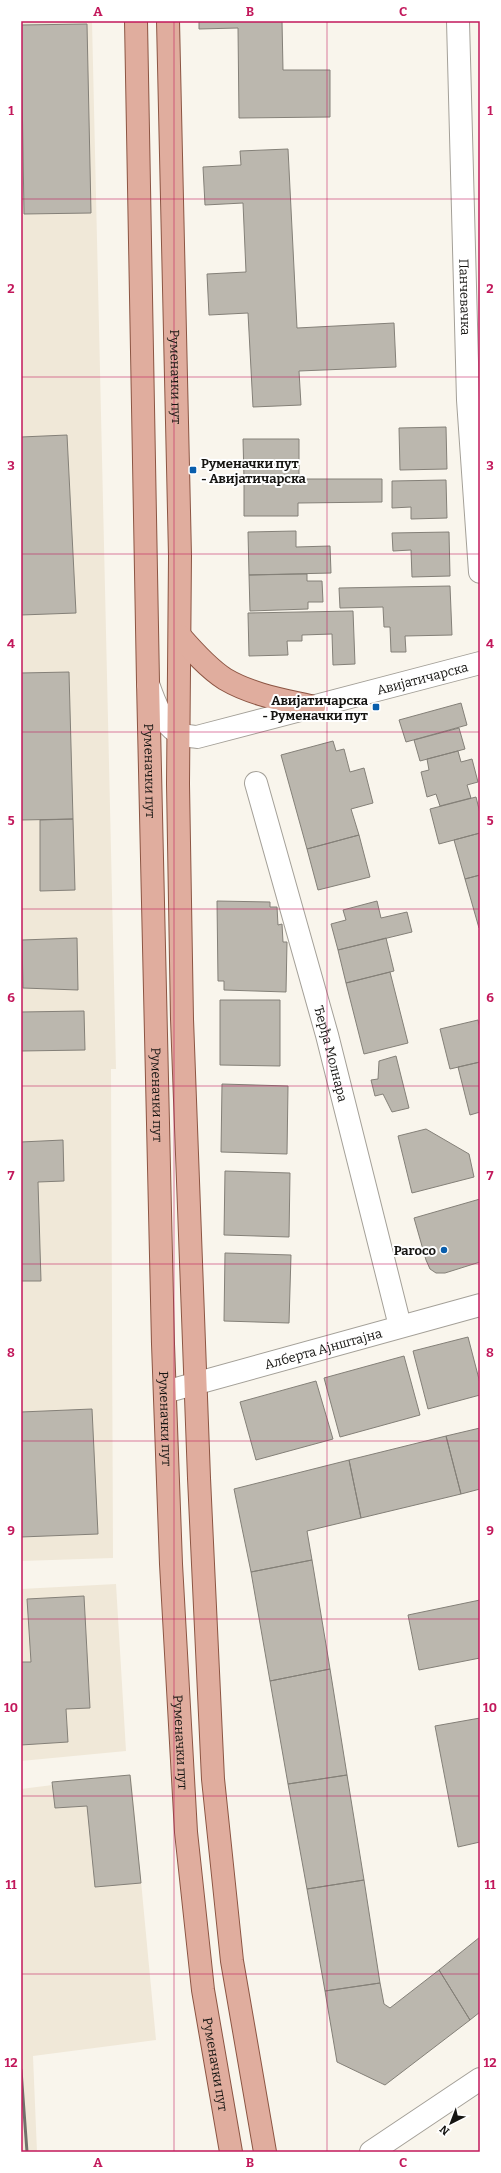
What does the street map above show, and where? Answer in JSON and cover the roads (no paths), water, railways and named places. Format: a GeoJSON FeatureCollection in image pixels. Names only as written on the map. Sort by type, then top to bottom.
{"type":"FeatureCollection","features":[{"type":"Feature","properties":{"kind":"main road","name":"Руменачки пут"},"geometry":{"type":"LineString","coordinates":[[136,21],[162,1328],[171,1564],[186,1832],[203,1990],[231,2152]]}},
{"type":"Feature","properties":{"kind":"main road","name":"Руменачки пут"},"geometry":{"type":"LineString","coordinates":[[168,21],[180,556],[179,734],[182,1019],[213,1779],[232,1961],[265,2152]]}},
{"type":"Feature","properties":{"kind":"main road"},"geometry":{"type":"LineString","coordinates":[[180,636],[200,658],[225,679],[266,696],[314,706]]}},
{"type":"Feature","properties":{"kind":"street","name":"Панчевачка"},"geometry":{"type":"LineString","coordinates":[[458,21],[480,572]]}},
{"type":"Feature","properties":{"kind":"street","name":"Авијатичарска"},"geometry":{"type":"LineString","coordinates":[[179,734],[201,736],[480,663]]}},
{"type":"Feature","properties":{"kind":"street","name":"Руменачки пут"},"geometry":{"type":"LineString","coordinates":[[148,682],[156,705],[165,720],[179,734]]}},
{"type":"Feature","properties":{"kind":"street","name":"Ђерђа Молнара"},"geometry":{"type":"LineString","coordinates":[[256,783],[327,1035],[400,1326]]}},
{"type":"Feature","properties":{"kind":"street","name":"Алберта Ајнштајна"},"geometry":{"type":"LineString","coordinates":[[165,1392],[480,1305]]}},
{"type":"Feature","properties":{"kind":"street"},"geometry":{"type":"LineString","coordinates":[[371,2152],[480,2079]]}},
{"type":"Feature","properties":{"kind":"railway"},"geometry":{"type":"LineString","coordinates":[[21,2070],[27,2152]]}},
{"type":"Feature","properties":{"kind":"place","name":"Руменачки пут - Авијатичарска"},"geometry":{"type":"Point","coordinates":[193,470]}},
{"type":"Feature","properties":{"kind":"place","name":"Авијатичарска - Руменачки пут"},"geometry":{"type":"Point","coordinates":[376,707]}},
{"type":"Feature","properties":{"kind":"place","name":"Paroco"},"geometry":{"type":"Point","coordinates":[444,1250]}}]}
